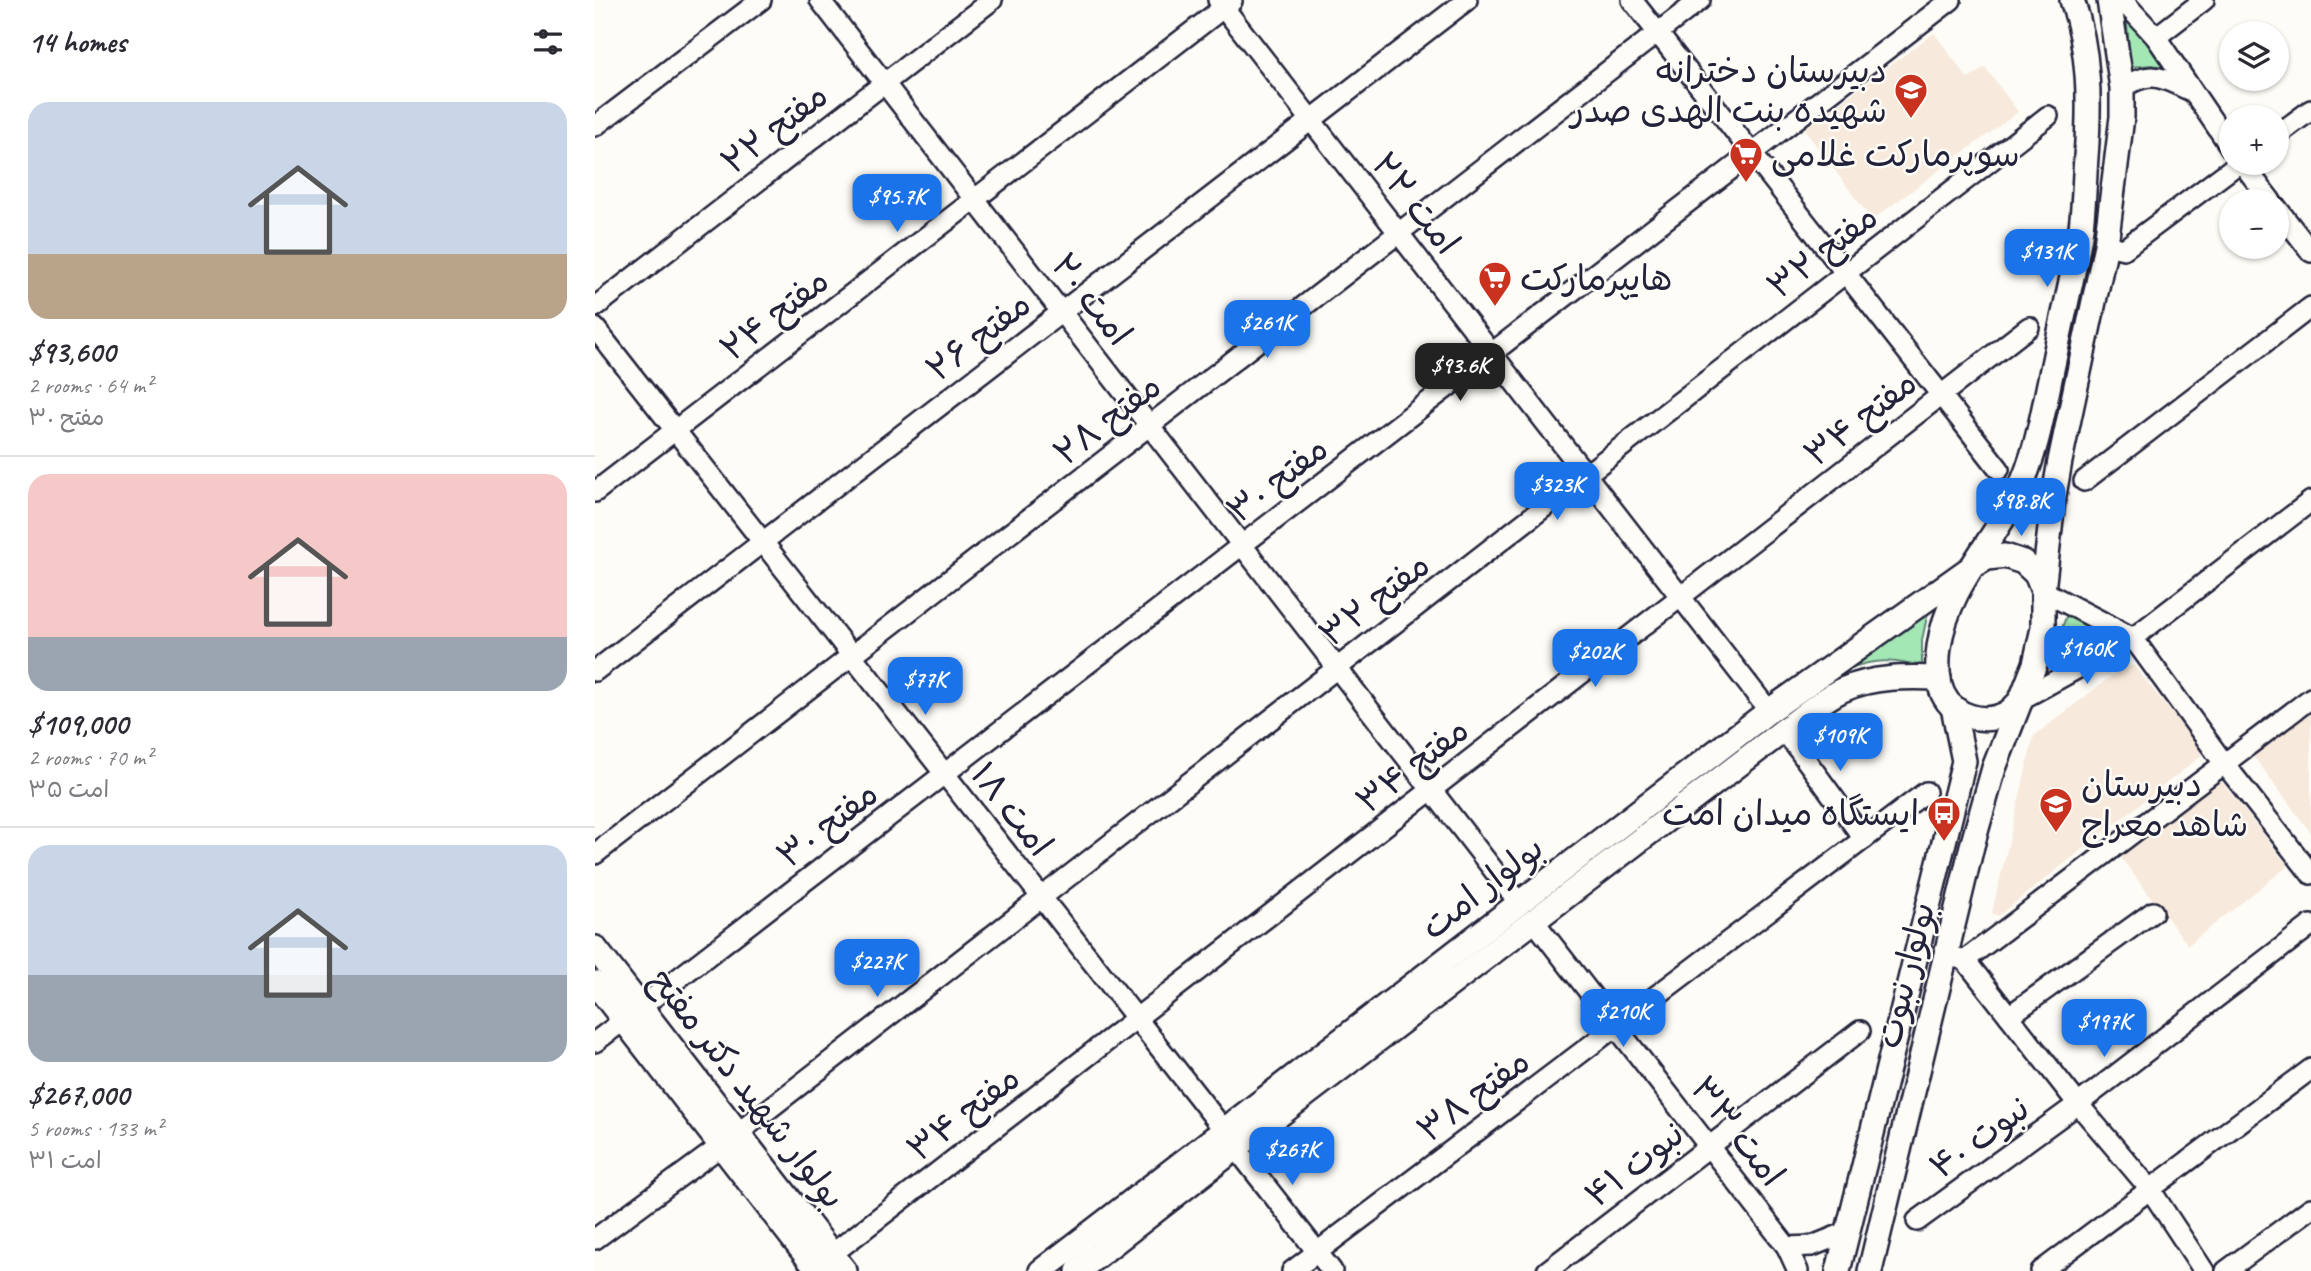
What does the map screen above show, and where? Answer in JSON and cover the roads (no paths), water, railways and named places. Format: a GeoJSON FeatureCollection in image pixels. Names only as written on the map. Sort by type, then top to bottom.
{"type":"FeatureCollection","features":[{"type":"Feature","properties":{"kind":"main road"},"geometry":{"type":"LineString","coordinates":[[2072,0],[2080,23],[2089,112],[2080,239],[2034,453],[2017,494],[1956,592],[1945,620],[1939,649],[1939,678],[1943,694],[1953,707],[1970,717],[1990,719],[2008,713],[2022,699],[2035,664],[2043,628],[2043,591],[2060,461],[2106,245],[2122,117],[2122,88],[2109,0]]}},
{"type":"Feature","properties":{"kind":"main road"},"geometry":{"type":"LineString","coordinates":[[1972,567],[1987,558],[2005,556],[2023,562],[2036,574],[2043,591]]}},
{"type":"Feature","properties":{"kind":"main road","name":"بولوار امت"},"geometry":{"type":"LineString","coordinates":[[1078,1271],[1230,1139],[1519,903],[1769,710],[1972,567]]}},
{"type":"Feature","properties":{"kind":"main road","name":"بولوار امت"},"geometry":{"type":"LineString","coordinates":[[1041,1271],[1534,921],[1784,730],[1841,690],[1876,679],[1939,678]]}},
{"type":"Feature","properties":{"kind":"main road","name":"بولوار نبوت"},"geometry":{"type":"LineString","coordinates":[[1874,1266],[1955,957],[1994,768],[2022,699]]}},
{"type":"Feature","properties":{"kind":"main road","name":"بولوار نبوت"},"geometry":{"type":"LineString","coordinates":[[1838,1271],[1964,761],[1953,707]]}},
{"type":"Feature","properties":{"kind":"main road","name":"بولوار شهید دکتر مفتح"},"geometry":{"type":"LineString","coordinates":[[595,948],[632,1014],[824,1267]]}},
{"type":"Feature","properties":{"kind":"main road","name":"بولوار شهید دکتر مفتح"},"geometry":{"type":"LineString","coordinates":[[595,984],[632,1014]]}},
{"type":"Feature","properties":{"kind":"street"},"geometry":{"type":"LineString","coordinates":[[595,126],[761,0]]}},
{"type":"Feature","properties":{"kind":"street","name":"امت ۲۰"},"geometry":{"type":"LineString","coordinates":[[820,0],[1519,903]]}},
{"type":"Feature","properties":{"kind":"street","name":"مفتح ۲۲"},"geometry":{"type":"LineString","coordinates":[[595,306],[992,0]]}},
{"type":"Feature","properties":{"kind":"street","name":"مفتح ۲۶"},"geometry":{"type":"LineString","coordinates":[[595,671],[1467,0]]}},
{"type":"Feature","properties":{"kind":"street"},"geometry":{"type":"LineString","coordinates":[[1632,0],[1999,469]]}},
{"type":"Feature","properties":{"kind":"street","name":"مفتح ۲۸"},"geometry":{"type":"LineString","coordinates":[[595,854],[1700,0]]}},
{"type":"Feature","properties":{"kind":"street","name":"مفتح ۳۰"},"geometry":{"type":"LineString","coordinates":[[595,1042],[1951,0]]}},
{"type":"Feature","properties":{"kind":"street"},"geometry":{"type":"LineString","coordinates":[[2122,0],[2156,37],[2219,131]]}},
{"type":"Feature","properties":{"kind":"street"},"geometry":{"type":"LineString","coordinates":[[2156,37],[2204,0]]}},
{"type":"Feature","properties":{"kind":"street","name":"امت ۲۲"},"geometry":{"type":"LineString","coordinates":[[1225,2],[1311,120],[1769,710]]}},
{"type":"Feature","properties":{"kind":"street","name":"مفتح ۲۴"},"geometry":{"type":"LineString","coordinates":[[595,492],[1225,2]]}},
{"type":"Feature","properties":{"kind":"street"},"geometry":{"type":"LineString","coordinates":[[2122,88],[2140,77],[2159,77],[2191,91]]}},
{"type":"Feature","properties":{"kind":"street"},"geometry":{"type":"LineString","coordinates":[[2289,126],[2311,110]]}},
{"type":"Feature","properties":{"kind":"street","name":"مفتح ۳۲"},"geometry":{"type":"LineString","coordinates":[[595,1239],[1041,898],[2048,116]]}},
{"type":"Feature","properties":{"kind":"street"},"geometry":{"type":"LineString","coordinates":[[2106,245],[2125,249],[2224,175]]}},
{"type":"Feature","properties":{"kind":"street"},"geometry":{"type":"LineString","coordinates":[[2250,175],[2261,189]]}},
{"type":"Feature","properties":{"kind":"street"},"geometry":{"type":"LineString","coordinates":[[2289,224],[2311,253]]}},
{"type":"Feature","properties":{"kind":"street"},"geometry":{"type":"LineString","coordinates":[[2084,481],[2311,307]]}},
{"type":"Feature","properties":{"kind":"street","name":"مفتح ۳۴"},"geometry":{"type":"LineString","coordinates":[[824,1267],[1136,1019],[2029,327]]}},
{"type":"Feature","properties":{"kind":"street","name":"امت ۱۸"},"geometry":{"type":"LineString","coordinates":[[595,328],[1332,1271]]}},
{"type":"Feature","properties":{"kind":"street"},"geometry":{"type":"LineString","coordinates":[[2022,699],[2133,638],[2311,501]]}},
{"type":"Feature","properties":{"kind":"street"},"geometry":{"type":"LineString","coordinates":[[2043,591],[2133,638],[2223,762],[2311,874]]}},
{"type":"Feature","properties":{"kind":"street"},"geometry":{"type":"LineString","coordinates":[[2204,1271],[2150,1189],[2078,1104],[2009,1016],[1955,957],[2311,698]]}},
{"type":"Feature","properties":{"kind":"street"},"geometry":{"type":"LineString","coordinates":[[1784,730],[1864,839]]}},
{"type":"Feature","properties":{"kind":"street","name":"مفتح ۳۸"},"geometry":{"type":"LineString","coordinates":[[1293,1271],[1926,792]]}},
{"type":"Feature","properties":{"kind":"street"},"geometry":{"type":"LineString","coordinates":[[2009,1016],[2153,912]]}},
{"type":"Feature","properties":{"kind":"street","name":"امت ۳۳"},"geometry":{"type":"LineString","coordinates":[[1534,921],[1787,1247],[1798,1271]]}},
{"type":"Feature","properties":{"kind":"street","name":"نبوت ۴۰"},"geometry":{"type":"LineString","coordinates":[[1917,1221],[2078,1104],[2311,925]]}},
{"type":"Feature","properties":{"kind":"street","name":"نبوت ۴۱"},"geometry":{"type":"LineString","coordinates":[[1547,1271],[1860,1031]]}},
{"type":"Feature","properties":{"kind":"street"},"geometry":{"type":"LineString","coordinates":[[2041,1271],[2311,1069]]}},
{"type":"Feature","properties":{"kind":"street"},"geometry":{"type":"LineString","coordinates":[[2226,1271],[2311,1208]]}},
{"type":"Feature","properties":{"kind":"street"},"geometry":{"type":"LineString","coordinates":[[1787,1247],[1812,1246],[1847,1233]]}},
{"type":"Feature","properties":{"kind":"place","name":"دبیرستان دخترانه شهیده بنت الهدی صدر"},"geometry":{"type":"Point","coordinates":[1911,120]}},
{"type":"Feature","properties":{"kind":"place","name":"سوپرمارکت غلامی"},"geometry":{"type":"Point","coordinates":[1746,184]}},
{"type":"Feature","properties":{"kind":"place","name":"هایپرمارکت"},"geometry":{"type":"Point","coordinates":[1495,308]}},
{"type":"Feature","properties":{"kind":"place","name":"دبیرستان شاهد معراج"},"geometry":{"type":"Point","coordinates":[2056,834]}},
{"type":"Feature","properties":{"kind":"place","name":"ایستگاه میدان امت"},"geometry":{"type":"Point","coordinates":[1944,843]}}]}
